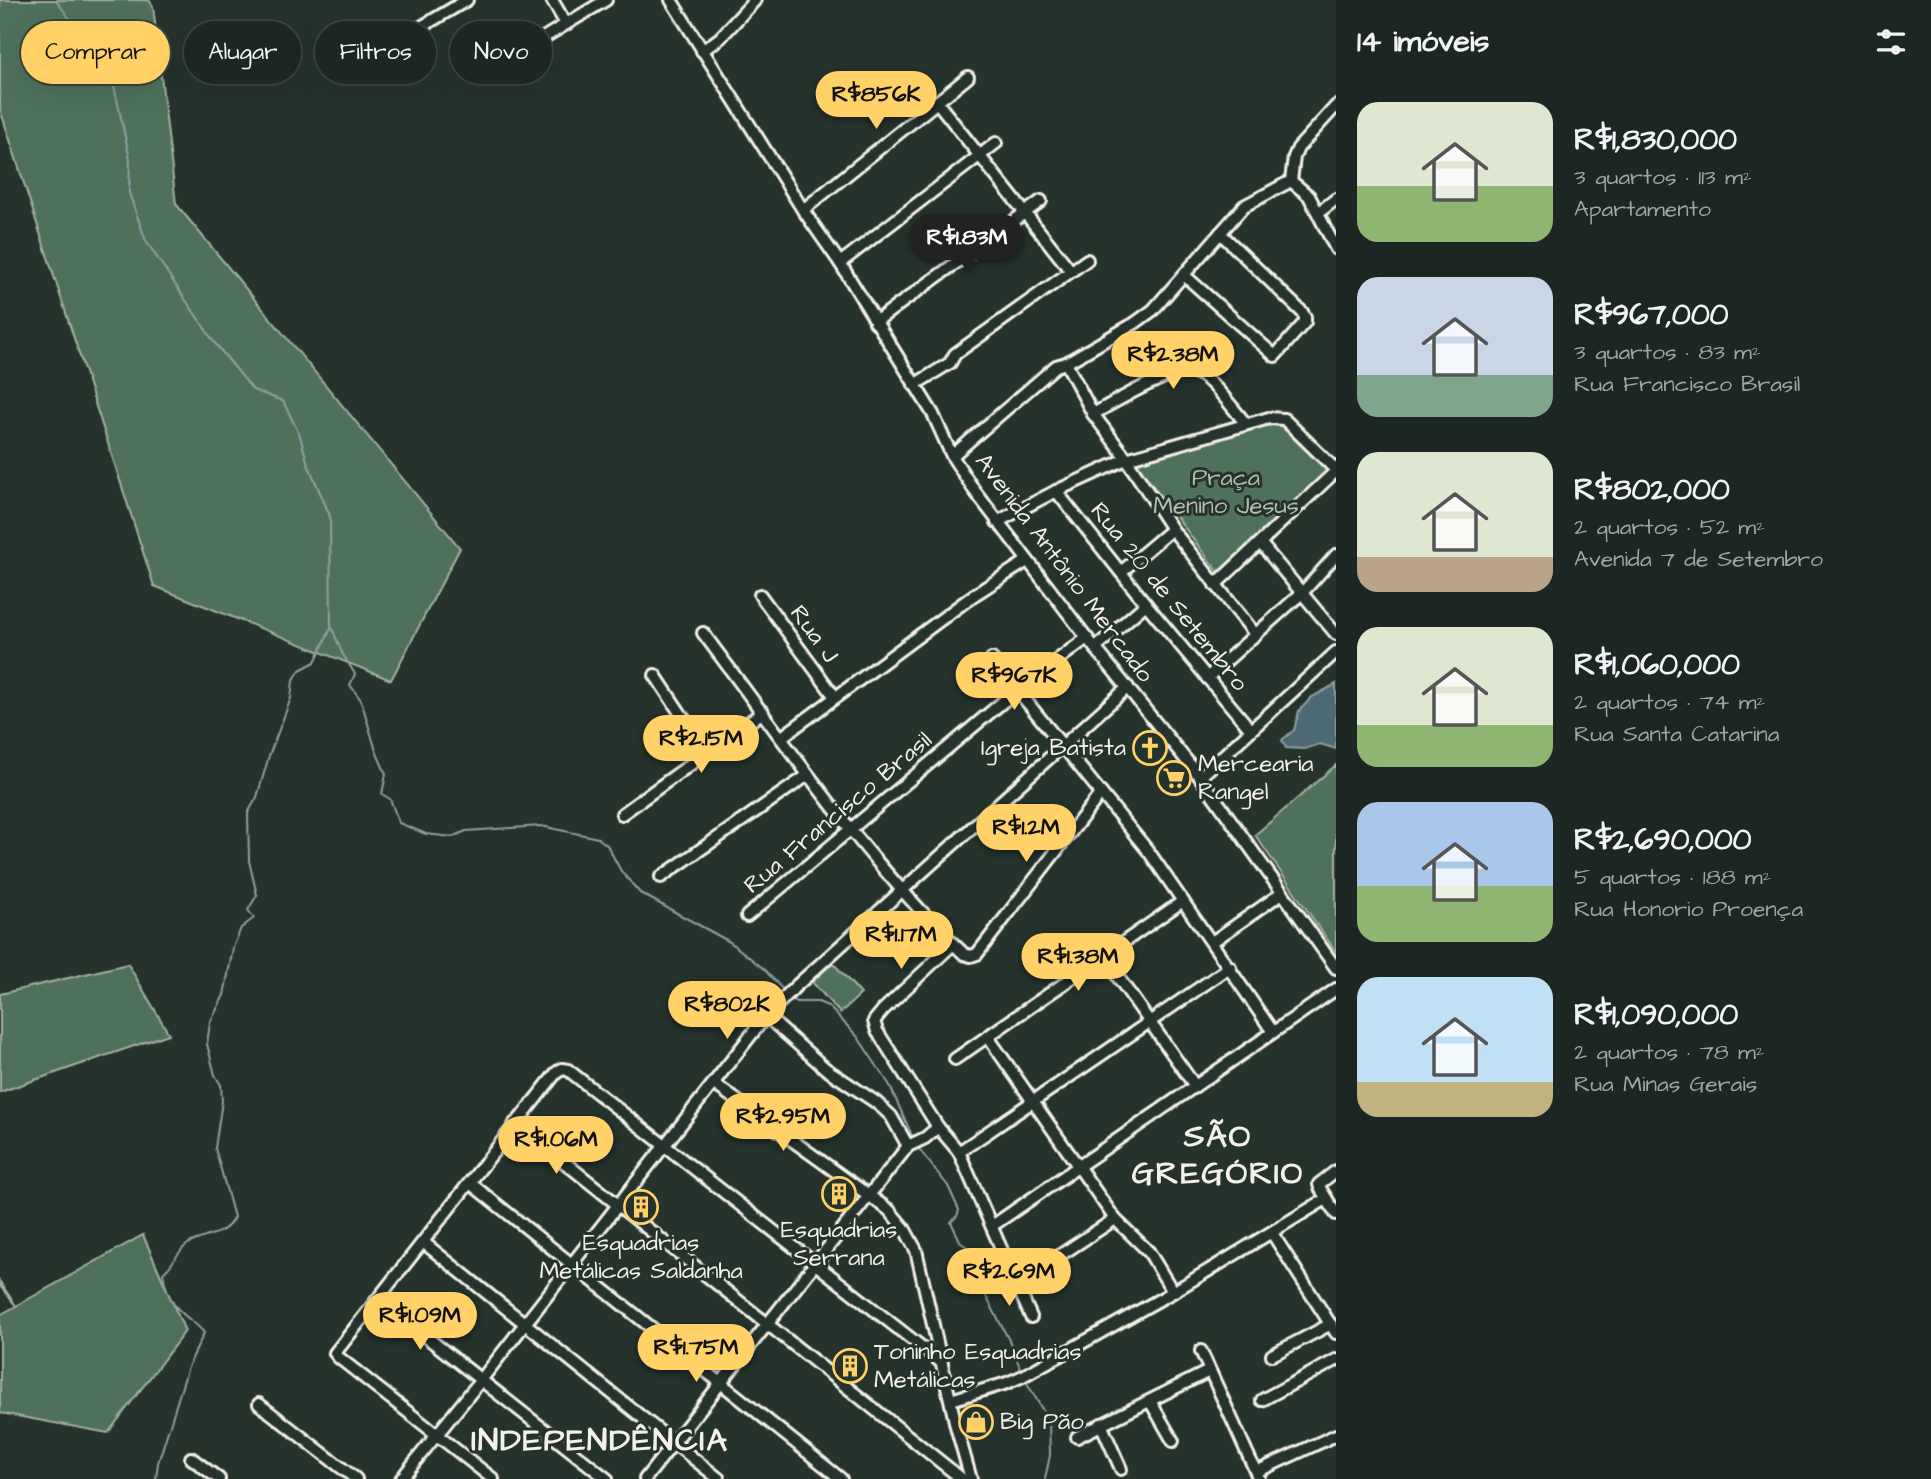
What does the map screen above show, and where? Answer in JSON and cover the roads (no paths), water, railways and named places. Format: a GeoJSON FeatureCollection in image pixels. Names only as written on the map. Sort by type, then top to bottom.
{"type":"FeatureCollection","features":[{"type":"Feature","properties":{"kind":"street"},"geometry":{"type":"LineString","coordinates":[[431,21],[467,0]]}},
{"type":"Feature","properties":{"kind":"street"},"geometry":{"type":"LineString","coordinates":[[552,0],[566,24]]}},
{"type":"Feature","properties":{"kind":"street"},"geometry":{"type":"LineString","coordinates":[[552,33],[605,0]]}},
{"type":"Feature","properties":{"kind":"street","name":"Avenida Antônio Mercado"},"geometry":{"type":"LineString","coordinates":[[671,0],[840,263],[933,414],[952,456],[997,522],[1200,777],[1336,968]]}},
{"type":"Feature","properties":{"kind":"street"},"geometry":{"type":"LineString","coordinates":[[702,51],[720,38],[755,0]]}},
{"type":"Feature","properties":{"kind":"street"},"geometry":{"type":"LineString","coordinates":[[803,209],[968,77]]}},
{"type":"Feature","properties":{"kind":"street"},"geometry":{"type":"LineString","coordinates":[[937,102],[1071,271]]}},
{"type":"Feature","properties":{"kind":"street"},"geometry":{"type":"LineString","coordinates":[[1291,181],[1298,148],[1336,106]]}},
{"type":"Feature","properties":{"kind":"street"},"geometry":{"type":"LineString","coordinates":[[840,263],[996,143]]}},
{"type":"Feature","properties":{"kind":"street"},"geometry":{"type":"LineString","coordinates":[[1291,181],[1309,196],[1336,249]]}},
{"type":"Feature","properties":{"kind":"street"},"geometry":{"type":"LineString","coordinates":[[952,456],[1056,366],[1066,363],[1143,317],[1244,206],[1291,181]]}},
{"type":"Feature","properties":{"kind":"street"},"geometry":{"type":"LineString","coordinates":[[1318,213],[1336,198]]}},
{"type":"Feature","properties":{"kind":"street"},"geometry":{"type":"LineString","coordinates":[[875,322],[1041,201]]}},
{"type":"Feature","properties":{"kind":"street"},"geometry":{"type":"LineString","coordinates":[[1184,275],[1275,356],[1305,322],[1303,312],[1220,233]]}},
{"type":"Feature","properties":{"kind":"street"},"geometry":{"type":"LineString","coordinates":[[914,385],[950,363],[955,354],[1087,260]]}},
{"type":"Feature","properties":{"kind":"street"},"geometry":{"type":"LineString","coordinates":[[1066,363],[1093,414],[1172,529],[1255,634]]}},
{"type":"Feature","properties":{"kind":"street"},"geometry":{"type":"LineString","coordinates":[[1093,414],[1170,375],[1185,371],[1197,374],[1208,382],[1246,424]]}},
{"type":"Feature","properties":{"kind":"street"},"geometry":{"type":"LineString","coordinates":[[997,522],[1126,459],[1269,418],[1284,419],[1336,470],[1215,585]]}},
{"type":"Feature","properties":{"kind":"street","name":"Rua 20 de Setembro"},"geometry":{"type":"LineString","coordinates":[[1056,491],[1250,729]]}},
{"type":"Feature","properties":{"kind":"street"},"geometry":{"type":"LineString","coordinates":[[1121,572],[1172,529]]}},
{"type":"Feature","properties":{"kind":"street"},"geometry":{"type":"LineString","coordinates":[[1261,544],[1336,634]]}},
{"type":"Feature","properties":{"kind":"street"},"geometry":{"type":"LineString","coordinates":[[1207,678],[1303,593],[1336,555]]}},
{"type":"Feature","properties":{"kind":"street"},"geometry":{"type":"LineString","coordinates":[[782,737],[974,595],[1027,561]]}},
{"type":"Feature","properties":{"kind":"street","name":"Rua J"},"geometry":{"type":"LineString","coordinates":[[760,595],[835,697]]}},
{"type":"Feature","properties":{"kind":"street"},"geometry":{"type":"LineString","coordinates":[[1096,648],[1146,604]]}},
{"type":"Feature","properties":{"kind":"street"},"geometry":{"type":"LineString","coordinates":[[703,633],[808,775],[902,892],[964,954],[977,954],[1101,793]]}},
{"type":"Feature","properties":{"kind":"street","name":"Rua Francisco Brasil"},"geometry":{"type":"LineString","coordinates":[[747,916],[1017,690],[1087,638]]}},
{"type":"Feature","properties":{"kind":"street"},"geometry":{"type":"LineString","coordinates":[[1200,777],[1336,652]]}},
{"type":"Feature","properties":{"kind":"street"},"geometry":{"type":"LineString","coordinates":[[992,659],[1149,852],[1273,1032]]}},
{"type":"Feature","properties":{"kind":"street"},"geometry":{"type":"LineString","coordinates":[[654,676],[706,752]]}},
{"type":"Feature","properties":{"kind":"street"},"geometry":{"type":"LineString","coordinates":[[401,1479],[765,1016],[1128,687]]}},
{"type":"Feature","properties":{"kind":"street"},"geometry":{"type":"LineString","coordinates":[[622,814],[763,712]]}},
{"type":"Feature","properties":{"kind":"street"},"geometry":{"type":"LineString","coordinates":[[662,877],[808,775]]}},
{"type":"Feature","properties":{"kind":"street"},"geometry":{"type":"LineString","coordinates":[[1212,942],[1282,893]]}},
{"type":"Feature","properties":{"kind":"street"},"geometry":{"type":"LineString","coordinates":[[955,1059],[1183,901]]}},
{"type":"Feature","properties":{"kind":"street"},"geometry":{"type":"LineString","coordinates":[[953,944],[874,1021],[877,1031],[938,1127],[959,1152],[1031,1317]]}},
{"type":"Feature","properties":{"kind":"street"},"geometry":{"type":"LineString","coordinates":[[1103,956],[1195,1086]]}},
{"type":"Feature","properties":{"kind":"street"},"geometry":{"type":"LineString","coordinates":[[959,1152],[1230,967]]}},
{"type":"Feature","properties":{"kind":"street"},"geometry":{"type":"LineString","coordinates":[[992,1226],[1336,989]]}},
{"type":"Feature","properties":{"kind":"street"},"geometry":{"type":"LineString","coordinates":[[765,1016],[826,1069],[877,1103],[891,1116],[910,1145]]}},
{"type":"Feature","properties":{"kind":"street"},"geometry":{"type":"LineString","coordinates":[[988,1037],[1115,1219],[1149,1252],[1173,1292]]}},
{"type":"Feature","properties":{"kind":"street"},"geometry":{"type":"LineString","coordinates":[[493,1479],[335,1353],[515,1123],[562,1069],[568,1070],[664,1144],[942,1363]]}},
{"type":"Feature","properties":{"kind":"street"},"geometry":{"type":"LineString","coordinates":[[714,1084],[889,1210],[904,1228],[916,1250],[971,1479]]}},
{"type":"Feature","properties":{"kind":"street"},"geometry":{"type":"LineString","coordinates":[[515,1123],[962,1479]]}},
{"type":"Feature","properties":{"kind":"street"},"geometry":{"type":"LineString","coordinates":[[645,1479],[910,1145],[925,1138],[938,1127]]}},
{"type":"Feature","properties":{"kind":"street"},"geometry":{"type":"LineString","coordinates":[[925,1138],[950,1140]]}},
{"type":"Feature","properties":{"kind":"street"},"geometry":{"type":"LineString","coordinates":[[1336,1171],[1319,1184],[1336,1214]]}},
{"type":"Feature","properties":{"kind":"street"},"geometry":{"type":"LineString","coordinates":[[470,1183],[841,1479]]}},
{"type":"Feature","properties":{"kind":"street"},"geometry":{"type":"LineString","coordinates":[[951,1400],[1023,1376],[1173,1292],[1326,1199]]}},
{"type":"Feature","properties":{"kind":"street"},"geometry":{"type":"LineString","coordinates":[[1015,1285],[1115,1219]]}},
{"type":"Feature","properties":{"kind":"street"},"geometry":{"type":"LineString","coordinates":[[1272,1233],[1334,1329],[1272,1356]]}},
{"type":"Feature","properties":{"kind":"street"},"geometry":{"type":"LineString","coordinates":[[423,1242],[719,1479]]}},
{"type":"Feature","properties":{"kind":"street"},"geometry":{"type":"LineString","coordinates":[[378,1299],[607,1479]]}},
{"type":"Feature","properties":{"kind":"street"},"geometry":{"type":"LineString","coordinates":[[1201,1351],[1257,1476],[1336,1436]]}},
{"type":"Feature","properties":{"kind":"street"},"geometry":{"type":"LineString","coordinates":[[1262,1400],[1336,1360]]}},
{"type":"Feature","properties":{"kind":"street"},"geometry":{"type":"LineString","coordinates":[[1077,1437],[1209,1371]]}},
{"type":"Feature","properties":{"kind":"street"},"geometry":{"type":"LineString","coordinates":[[1150,1401],[1172,1441]]}},
{"type":"Feature","properties":{"kind":"street"},"geometry":{"type":"LineString","coordinates":[[259,1404],[356,1479]]}},
{"type":"Feature","properties":{"kind":"street"},"geometry":{"type":"LineString","coordinates":[[1101,1424],[1121,1469]]}},
{"type":"Feature","properties":{"kind":"street"},"geometry":{"type":"LineString","coordinates":[[191,1458],[219,1479]]}},
{"type":"Feature","properties":{"kind":"water"},"geometry":{"type":"Polygon","coordinates":[[[1336,684],[1336,749],[1320,744],[1305,749],[1286,748],[1282,740],[1294,730],[1299,711],[1312,697],[1336,684]]]}},
{"type":"Feature","properties":{"kind":"waterway"},"geometry":{"type":"LineString","coordinates":[[56,0],[112,77],[130,159],[129,193],[146,241],[214,342],[253,390],[283,401],[300,436],[308,464],[330,516],[331,628],[315,662],[300,670],[293,681],[291,698],[257,797],[248,813],[249,861],[257,895],[248,910],[254,918],[241,928],[233,948],[224,995],[210,1023],[207,1044],[215,1075],[221,1085],[222,1101],[215,1148],[234,1217],[220,1232],[184,1247],[163,1273],[173,1303],[204,1333],[188,1367],[158,1463],[156,1479]]}},
{"type":"Feature","properties":{"kind":"waterway"},"geometry":{"type":"LineString","coordinates":[[332,628],[342,653],[355,674],[350,685],[361,700],[376,751],[386,774],[382,794],[390,799],[399,823],[426,834],[452,837],[466,831],[541,826],[598,838],[607,845],[621,871],[640,893],[730,942],[764,969],[784,991]]}},
{"type":"Feature","properties":{"kind":"waterway"},"geometry":{"type":"LineString","coordinates":[[791,997],[796,1002],[818,1002],[828,1006],[857,1036],[889,1084],[914,1140]]}},
{"type":"Feature","properties":{"kind":"waterway"},"geometry":{"type":"LineString","coordinates":[[918,1148],[948,1186],[959,1210],[951,1222],[961,1243],[972,1250],[977,1262],[978,1281],[1010,1342],[1021,1370]]}},
{"type":"Feature","properties":{"kind":"waterway"},"geometry":{"type":"LineString","coordinates":[[1027,1383],[1049,1421],[1050,1455],[1045,1479]]}},
{"type":"Feature","properties":{"kind":"place","name":"Igreja Batista"},"geometry":{"type":"Point","coordinates":[1150,748]}},
{"type":"Feature","properties":{"kind":"place","name":"Mercearia Rangel"},"geometry":{"type":"Point","coordinates":[1174,778]}},
{"type":"Feature","properties":{"kind":"place","name":"Esquadrias Serrana"},"geometry":{"type":"Point","coordinates":[839,1194]}},
{"type":"Feature","properties":{"kind":"place","name":"Esquadrias Metálicas Saldanha"},"geometry":{"type":"Point","coordinates":[641,1207]}},
{"type":"Feature","properties":{"kind":"place","name":"Toninho Esquadrias Metálicas"},"geometry":{"type":"Point","coordinates":[850,1366]}},
{"type":"Feature","properties":{"kind":"place","name":"Big Pão"},"geometry":{"type":"Point","coordinates":[976,1422]}},
{"type":"Feature","properties":{"kind":"district","name":"SÃO GREGÓRIO"},"geometry":{"type":"Point","coordinates":[1218,1154]}},
{"type":"Feature","properties":{"kind":"district","name":"INDEPENDÊNCIA"},"geometry":{"type":"Point","coordinates":[600,1440]}},
{"type":"Feature","properties":{"kind":"park label","name":"Praça Menino Jesus"},"geometry":{"type":"Point","coordinates":[1226,492]}}]}
